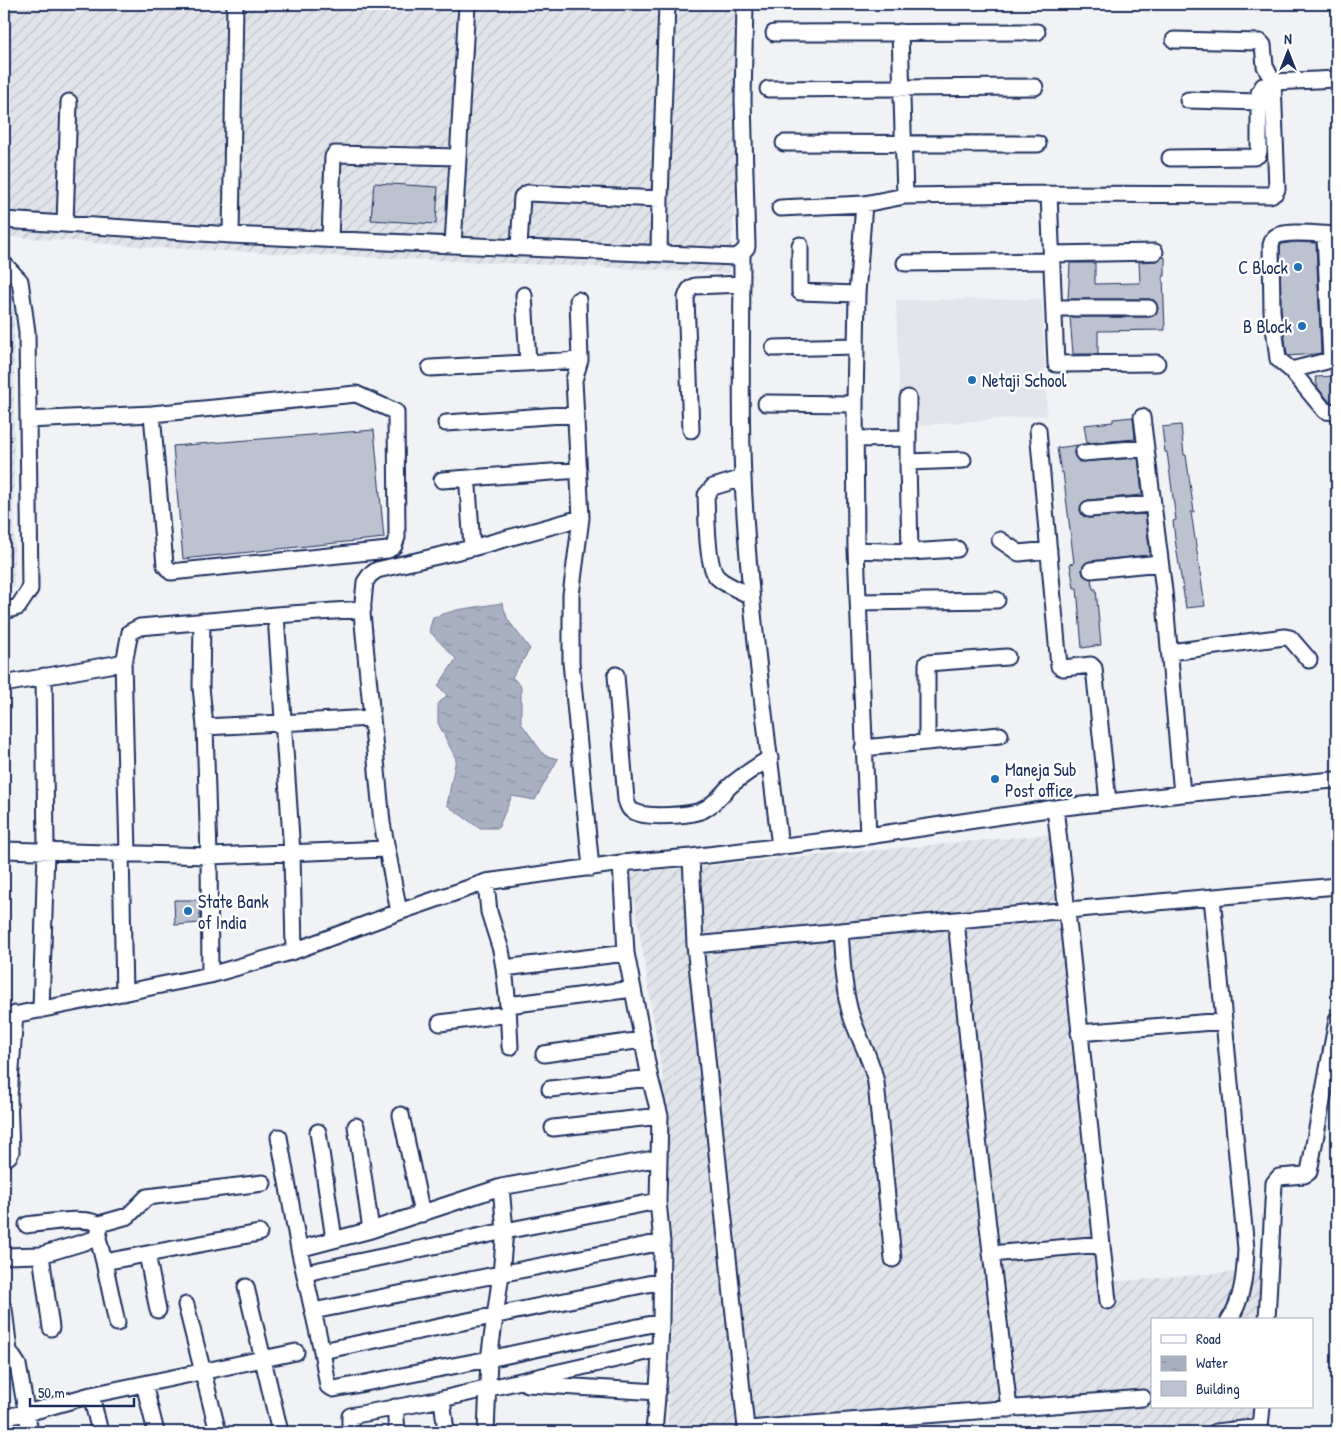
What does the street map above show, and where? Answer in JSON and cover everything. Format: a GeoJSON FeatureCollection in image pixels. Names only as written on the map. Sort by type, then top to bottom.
{"type":"FeatureCollection","features":[{"type":"Feature","properties":{"kind":"street"},"geometry":{"type":"LineString","coordinates":[[231,235],[235,4]]}},
{"type":"Feature","properties":{"kind":"street"},"geometry":{"type":"LineString","coordinates":[[453,245],[468,4]]}},
{"type":"Feature","properties":{"kind":"street"},"geometry":{"type":"LineString","coordinates":[[659,253],[667,4]]}},
{"type":"Feature","properties":{"kind":"street"},"geometry":{"type":"LineString","coordinates":[[4,220],[231,235],[736,257],[747,247],[743,100],[745,4]]}},
{"type":"Feature","properties":{"kind":"street"},"geometry":{"type":"LineString","coordinates":[[900,32],[905,196]]}},
{"type":"Feature","properties":{"kind":"street"},"geometry":{"type":"LineString","coordinates":[[774,33],[1037,32]]}},
{"type":"Feature","properties":{"kind":"street"},"geometry":{"type":"LineString","coordinates":[[780,208],[864,204],[905,196],[1049,194],[1270,195],[1275,193],[1273,84],[1267,72],[1263,45],[1260,42],[1174,40]]}},
{"type":"Feature","properties":{"kind":"street"},"geometry":{"type":"LineString","coordinates":[[1170,158],[1254,157],[1258,155],[1258,102],[1260,88],[1273,84],[1337,79]]}},
{"type":"Feature","properties":{"kind":"street"},"geometry":{"type":"LineString","coordinates":[[768,88],[1035,87]]}},
{"type":"Feature","properties":{"kind":"street"},"geometry":{"type":"LineString","coordinates":[[1188,100],[1258,102]]}},
{"type":"Feature","properties":{"kind":"street"},"geometry":{"type":"LineString","coordinates":[[65,224],[69,102]]}},
{"type":"Feature","properties":{"kind":"street"},"geometry":{"type":"LineString","coordinates":[[784,143],[1038,144]]}},
{"type":"Feature","properties":{"kind":"street"},"geometry":{"type":"LineString","coordinates":[[330,239],[333,157],[335,154],[458,157]]}},
{"type":"Feature","properties":{"kind":"street"},"geometry":{"type":"LineString","coordinates":[[519,247],[522,196],[524,194],[660,199]]}},
{"type":"Feature","properties":{"kind":"street"},"geometry":{"type":"LineString","coordinates":[[1049,194],[1056,364],[1157,363]]}},
{"type":"Feature","properties":{"kind":"street"},"geometry":{"type":"LineString","coordinates":[[864,204],[857,294],[855,439],[856,550],[868,836]]}},
{"type":"Feature","properties":{"kind":"street"},"geometry":{"type":"LineString","coordinates":[[1291,370],[1334,360],[1331,235],[1296,233],[1280,235],[1275,238],[1270,245],[1272,311],[1278,359],[1291,370],[1325,411],[1337,412]]}},
{"type":"Feature","properties":{"kind":"street"},"geometry":{"type":"LineString","coordinates":[[800,245],[800,292],[857,294]]}},
{"type":"Feature","properties":{"kind":"street"},"geometry":{"type":"LineString","coordinates":[[905,263],[1155,252]]}},
{"type":"Feature","properties":{"kind":"street"},"geometry":{"type":"LineString","coordinates":[[742,253],[743,478],[751,596],[780,847]]}},
{"type":"Feature","properties":{"kind":"street"},"geometry":{"type":"LineString","coordinates":[[4,264],[20,281],[27,332],[30,589],[18,607],[4,611]]}},
{"type":"Feature","properties":{"kind":"street"},"geometry":{"type":"LineString","coordinates":[[691,430],[686,298],[688,292],[695,286],[742,284]]}},
{"type":"Feature","properties":{"kind":"street"},"geometry":{"type":"LineString","coordinates":[[524,295],[528,363]]}},
{"type":"Feature","properties":{"kind":"street"},"geometry":{"type":"LineString","coordinates":[[578,300],[580,360],[575,371],[574,380],[581,518],[571,595],[571,662],[591,868]]}},
{"type":"Feature","properties":{"kind":"street"},"geometry":{"type":"LineString","coordinates":[[1054,308],[1149,308]]}},
{"type":"Feature","properties":{"kind":"street"},"geometry":{"type":"LineString","coordinates":[[774,348],[856,346]]}},
{"type":"Feature","properties":{"kind":"street"},"geometry":{"type":"LineString","coordinates":[[430,368],[580,360]]}},
{"type":"Feature","properties":{"kind":"street"},"geometry":{"type":"LineString","coordinates":[[28,420],[152,414],[356,394],[396,412],[397,537],[394,546],[388,550],[171,572],[165,565],[152,414]]}},
{"type":"Feature","properties":{"kind":"street"},"geometry":{"type":"LineString","coordinates":[[908,398],[910,552]]}},
{"type":"Feature","properties":{"kind":"street"},"geometry":{"type":"LineString","coordinates":[[766,403],[855,404]]}},
{"type":"Feature","properties":{"kind":"street"},"geometry":{"type":"LineString","coordinates":[[446,423],[576,414]]}},
{"type":"Feature","properties":{"kind":"street"},"geometry":{"type":"LineString","coordinates":[[1142,417],[1170,652],[1182,794]]}},
{"type":"Feature","properties":{"kind":"street"},"geometry":{"type":"LineString","coordinates":[[1038,430],[1059,666],[1063,668],[1091,665],[1094,668],[1108,802]]}},
{"type":"Feature","properties":{"kind":"street"},"geometry":{"type":"LineString","coordinates":[[855,439],[908,438]]}},
{"type":"Feature","properties":{"kind":"street"},"geometry":{"type":"LineString","coordinates":[[1083,453],[1145,448]]}},
{"type":"Feature","properties":{"kind":"street"},"geometry":{"type":"LineString","coordinates":[[908,462],[963,460]]}},
{"type":"Feature","properties":{"kind":"street"},"geometry":{"type":"LineString","coordinates":[[442,480],[579,470]]}},
{"type":"Feature","properties":{"kind":"street"},"geometry":{"type":"LineString","coordinates":[[743,478],[713,487],[706,495],[710,558],[712,569],[717,577],[751,596]]}},
{"type":"Feature","properties":{"kind":"street"},"geometry":{"type":"LineString","coordinates":[[468,487],[472,548]]}},
{"type":"Feature","properties":{"kind":"street"},"geometry":{"type":"LineString","coordinates":[[1089,509],[1152,504]]}},
{"type":"Feature","properties":{"kind":"street"},"geometry":{"type":"LineString","coordinates":[[399,912],[382,823],[371,718],[363,609],[365,582],[377,570],[472,548],[581,518]]}},
{"type":"Feature","properties":{"kind":"street"},"geometry":{"type":"LineString","coordinates":[[1000,540],[1019,553],[1049,550]]}},
{"type":"Feature","properties":{"kind":"street"},"geometry":{"type":"LineString","coordinates":[[856,550],[910,552],[957,549]]}},
{"type":"Feature","properties":{"kind":"street"},"geometry":{"type":"LineString","coordinates":[[1091,570],[1160,563]]}},
{"type":"Feature","properties":{"kind":"street"},"geometry":{"type":"LineString","coordinates":[[859,602],[997,600]]}},
{"type":"Feature","properties":{"kind":"street"},"geometry":{"type":"LineString","coordinates":[[124,993],[124,661],[130,632],[140,627],[363,609]]}},
{"type":"Feature","properties":{"kind":"street"},"geometry":{"type":"LineString","coordinates":[[276,615],[292,854],[294,951]]}},
{"type":"Feature","properties":{"kind":"street"},"geometry":{"type":"LineString","coordinates":[[202,621],[201,687],[205,727],[210,976]]}},
{"type":"Feature","properties":{"kind":"street"},"geometry":{"type":"LineString","coordinates":[[1170,652],[1285,637],[1290,638],[1309,660]]}},
{"type":"Feature","properties":{"kind":"street"},"geometry":{"type":"LineString","coordinates":[[927,742],[927,663],[1007,657]]}},
{"type":"Feature","properties":{"kind":"street"},"geometry":{"type":"LineString","coordinates":[[4,684],[124,661]]}},
{"type":"Feature","properties":{"kind":"street"},"geometry":{"type":"LineString","coordinates":[[616,674],[626,800],[629,808],[635,813],[648,815],[688,814],[703,810],[714,803],[740,778],[770,758]]}},
{"type":"Feature","properties":{"kind":"street"},"geometry":{"type":"LineString","coordinates":[[40,1010],[46,850],[44,676]]}},
{"type":"Feature","properties":{"kind":"street"},"geometry":{"type":"LineString","coordinates":[[205,727],[371,718]]}},
{"type":"Feature","properties":{"kind":"street"},"geometry":{"type":"LineString","coordinates":[[864,748],[1000,735]]}},
{"type":"Feature","properties":{"kind":"street"},"geometry":{"type":"LineString","coordinates":[[4,1159],[9,1156],[10,1152],[6,1098],[10,1016],[210,976],[294,951],[486,882],[621,863],[691,857],[868,836],[1055,808],[1336,780]]}},
{"type":"Feature","properties":{"kind":"street"},"geometry":{"type":"LineString","coordinates":[[1055,808],[1068,910],[1079,1033],[1108,1301]]}},
{"type":"Feature","properties":{"kind":"street"},"geometry":{"type":"LineString","coordinates":[[4,850],[209,856],[386,849]]}},
{"type":"Feature","properties":{"kind":"street"},"geometry":{"type":"LineString","coordinates":[[691,857],[694,945],[746,1428],[1143,1398]]}},
{"type":"Feature","properties":{"kind":"street"},"geometry":{"type":"LineString","coordinates":[[621,863],[626,953],[642,1040],[660,1116],[658,1201],[662,1242],[662,1281],[658,1392],[654,1432]]}},
{"type":"Feature","properties":{"kind":"street"},"geometry":{"type":"LineString","coordinates":[[486,882],[489,912],[501,950],[504,968],[510,1047]]}},
{"type":"Feature","properties":{"kind":"street"},"geometry":{"type":"LineString","coordinates":[[694,945],[1337,886]]}},
{"type":"Feature","properties":{"kind":"street"},"geometry":{"type":"LineString","coordinates":[[1212,897],[1246,1249],[1240,1296],[1230,1318]]}},
{"type":"Feature","properties":{"kind":"street"},"geometry":{"type":"LineString","coordinates":[[956,920],[977,1130],[1009,1409]]}},
{"type":"Feature","properties":{"kind":"street"},"geometry":{"type":"LineString","coordinates":[[840,931],[848,1003],[874,1073],[876,1084],[893,1259]]}},
{"type":"Feature","properties":{"kind":"street"},"geometry":{"type":"LineString","coordinates":[[504,968],[626,953]]}},
{"type":"Feature","properties":{"kind":"street"},"geometry":{"type":"LineString","coordinates":[[440,1023],[634,989]]}},
{"type":"Feature","properties":{"kind":"street"},"geometry":{"type":"LineString","coordinates":[[1267,1318],[1274,1183],[1279,1177],[1304,1175],[1309,1172],[1337,1020]]}},
{"type":"Feature","properties":{"kind":"street"},"geometry":{"type":"LineString","coordinates":[[1079,1033],[1224,1021]]}},
{"type":"Feature","properties":{"kind":"street"},"geometry":{"type":"LineString","coordinates":[[544,1054],[642,1040]]}},
{"type":"Feature","properties":{"kind":"street"},"geometry":{"type":"LineString","coordinates":[[550,1089],[650,1078]]}},
{"type":"Feature","properties":{"kind":"street"},"geometry":{"type":"LineString","coordinates":[[401,1115],[422,1214]]}},
{"type":"Feature","properties":{"kind":"street"},"geometry":{"type":"LineString","coordinates":[[553,1128],[660,1116]]}},
{"type":"Feature","properties":{"kind":"street"},"geometry":{"type":"LineString","coordinates":[[356,1126],[371,1230]]}},
{"type":"Feature","properties":{"kind":"street"},"geometry":{"type":"LineString","coordinates":[[318,1132],[334,1239]]}},
{"type":"Feature","properties":{"kind":"street"},"geometry":{"type":"LineString","coordinates":[[279,1137],[299,1249],[328,1386],[334,1389],[489,1359],[661,1322]]}},
{"type":"Feature","properties":{"kind":"street"},"geometry":{"type":"LineString","coordinates":[[299,1249],[371,1230],[500,1187],[659,1158]]}},
{"type":"Feature","properties":{"kind":"street"},"geometry":{"type":"LineString","coordinates":[[4,1256],[41,1255],[99,1232],[103,1224],[128,1216],[147,1197],[263,1183]]}},
{"type":"Feature","properties":{"kind":"street"},"geometry":{"type":"LineString","coordinates":[[486,1432],[489,1359],[505,1231],[500,1187]]}},
{"type":"Feature","properties":{"kind":"street"},"geometry":{"type":"LineString","coordinates":[[305,1274],[505,1231],[658,1201]]}},
{"type":"Feature","properties":{"kind":"street"},"geometry":{"type":"LineString","coordinates":[[27,1225],[80,1220],[95,1221],[99,1232],[117,1323]]}},
{"type":"Feature","properties":{"kind":"street"},"geometry":{"type":"LineString","coordinates":[[104,1262],[259,1233]]}},
{"type":"Feature","properties":{"kind":"street"},"geometry":{"type":"LineString","coordinates":[[313,1310],[662,1242]]}},
{"type":"Feature","properties":{"kind":"street"},"geometry":{"type":"LineString","coordinates":[[992,1254],[1102,1244]]}},
{"type":"Feature","properties":{"kind":"street"},"geometry":{"type":"LineString","coordinates":[[147,1254],[158,1310]]}},
{"type":"Feature","properties":{"kind":"street"},"geometry":{"type":"LineString","coordinates":[[41,1255],[51,1328]]}},
{"type":"Feature","properties":{"kind":"street"},"geometry":{"type":"LineString","coordinates":[[322,1351],[662,1281]]}},
{"type":"Feature","properties":{"kind":"street"},"geometry":{"type":"LineString","coordinates":[[246,1287],[280,1432]]}},
{"type":"Feature","properties":{"kind":"street"},"geometry":{"type":"LineString","coordinates":[[186,1304],[218,1432]]}},
{"type":"Feature","properties":{"kind":"street"},"geometry":{"type":"LineString","coordinates":[[4,1309],[7,1351],[18,1365],[30,1432]]}},
{"type":"Feature","properties":{"kind":"street"},"geometry":{"type":"LineString","coordinates":[[350,1432],[350,1416],[442,1399],[660,1349]]}},
{"type":"Feature","properties":{"kind":"street"},"geometry":{"type":"LineString","coordinates":[[4,1417],[144,1384],[296,1352]]}},
{"type":"Feature","properties":{"kind":"street"},"geometry":{"type":"LineString","coordinates":[[510,1383],[658,1392]]}},
{"type":"Feature","properties":{"kind":"street"},"geometry":{"type":"LineString","coordinates":[[144,1384],[156,1432]]}},
{"type":"Feature","properties":{"kind":"street"},"geometry":{"type":"LineString","coordinates":[[91,1396],[100,1432]]}},
{"type":"Feature","properties":{"kind":"street"},"geometry":{"type":"LineString","coordinates":[[442,1399],[446,1432]]}},
{"type":"Feature","properties":{"kind":"street"},"geometry":{"type":"LineString","coordinates":[[395,1407],[397,1432]]}},
{"type":"Feature","properties":{"kind":"street"},"geometry":{"type":"LineString","coordinates":[[1216,1432],[1262,1430],[1262,1408]]}},
{"type":"Feature","properties":{"kind":"shaded area"},"geometry":{"type":"Polygon","coordinates":[[[4,4],[752,4],[729,273],[159,248],[4,236],[4,4]]]}},
{"type":"Feature","properties":{"kind":"shaded area"},"geometry":{"type":"Polygon","coordinates":[[[4,282],[14,291],[14,587],[4,588],[4,282]]]}},
{"type":"Feature","properties":{"kind":"shaded area","name":"Netaji School"},"geometry":{"type":"Polygon","coordinates":[[[1042,299],[1047,415],[901,427],[896,300],[1042,299]]]}},
{"type":"Feature","properties":{"kind":"shaded area"},"geometry":{"type":"Polygon","coordinates":[[[1063,833],[1111,1282],[1269,1269],[1266,1318],[1151,1318],[1151,1408],[1261,1408],[1260,1422],[1246,1428],[1110,1432],[1081,1426],[1082,1409],[830,1432],[667,1432],[673,1287],[663,1079],[630,873],[1063,833]]]}},
{"type":"Feature","properties":{"kind":"water"},"geometry":{"type":"Polygon","coordinates":[[[502,603],[508,620],[530,649],[512,677],[521,686],[521,723],[544,755],[558,759],[535,800],[512,796],[498,828],[479,828],[447,805],[456,759],[438,723],[438,704],[447,695],[438,686],[456,659],[429,631],[433,617],[457,610],[502,603]]]}},
{"type":"Feature","properties":{"kind":"building"},"geometry":{"type":"Polygon","coordinates":[[[374,183],[438,187],[436,224],[371,220],[374,183]]]}},
{"type":"Feature","properties":{"kind":"building"},"geometry":{"type":"Polygon","coordinates":[[[1295,242],[1316,243],[1321,353],[1288,356],[1281,310],[1280,247],[1282,244],[1295,242]]]}},
{"type":"Feature","properties":{"kind":"building"},"geometry":{"type":"Polygon","coordinates":[[[1165,257],[1165,276],[1163,276],[1165,330],[1098,331],[1098,354],[1073,354],[1070,317],[1149,317],[1157,313],[1158,308],[1154,300],[1149,299],[1068,299],[1070,263],[1095,263],[1095,284],[1140,283],[1139,262],[1156,261],[1165,257]]]}},
{"type":"Feature","properties":{"kind":"building"},"geometry":{"type":"Polygon","coordinates":[[[1337,376],[1337,403],[1330,402],[1318,388],[1315,377],[1337,376]]]}},
{"type":"Feature","properties":{"kind":"building"},"geometry":{"type":"Polygon","coordinates":[[[1133,417],[1135,439],[1087,443],[1084,425],[1113,422],[1113,419],[1133,417]]]}},
{"type":"Feature","properties":{"kind":"building"},"geometry":{"type":"Polygon","coordinates":[[[1181,425],[1194,512],[1191,512],[1205,606],[1186,608],[1176,546],[1173,521],[1176,520],[1162,427],[1181,425]]]}},
{"type":"Feature","properties":{"kind":"building"},"geometry":{"type":"Polygon","coordinates":[[[374,430],[384,538],[183,559],[173,446],[374,430]]]}},
{"type":"Feature","properties":{"kind":"building"},"geometry":{"type":"Polygon","coordinates":[[[1078,445],[1074,449],[1074,454],[1079,462],[1138,458],[1142,495],[1088,500],[1081,505],[1080,510],[1082,515],[1089,518],[1145,514],[1150,555],[1090,561],[1083,566],[1083,575],[1091,579],[1093,589],[1096,589],[1101,645],[1082,648],[1077,588],[1074,588],[1070,564],[1074,563],[1063,472],[1061,473],[1057,448],[1078,445]]]}},
{"type":"Feature","properties":{"kind":"building","name":"State Bank of India"},"geometry":{"type":"Polygon","coordinates":[[[174,900],[200,900],[200,923],[175,925],[174,900]]]}},
{"type":"Feature","properties":{"kind":"place","name":"C Block"},"geometry":{"type":"Point","coordinates":[1298,267]}},
{"type":"Feature","properties":{"kind":"place","name":"B Block"},"geometry":{"type":"Point","coordinates":[1302,326]}},
{"type":"Feature","properties":{"kind":"place","name":"Netaji School"},"geometry":{"type":"Point","coordinates":[972,380]}},
{"type":"Feature","properties":{"kind":"place","name":"Maneja Sub Post office"},"geometry":{"type":"Point","coordinates":[995,779]}},
{"type":"Feature","properties":{"kind":"place","name":"State Bank of India"},"geometry":{"type":"Point","coordinates":[188,911]}}]}
